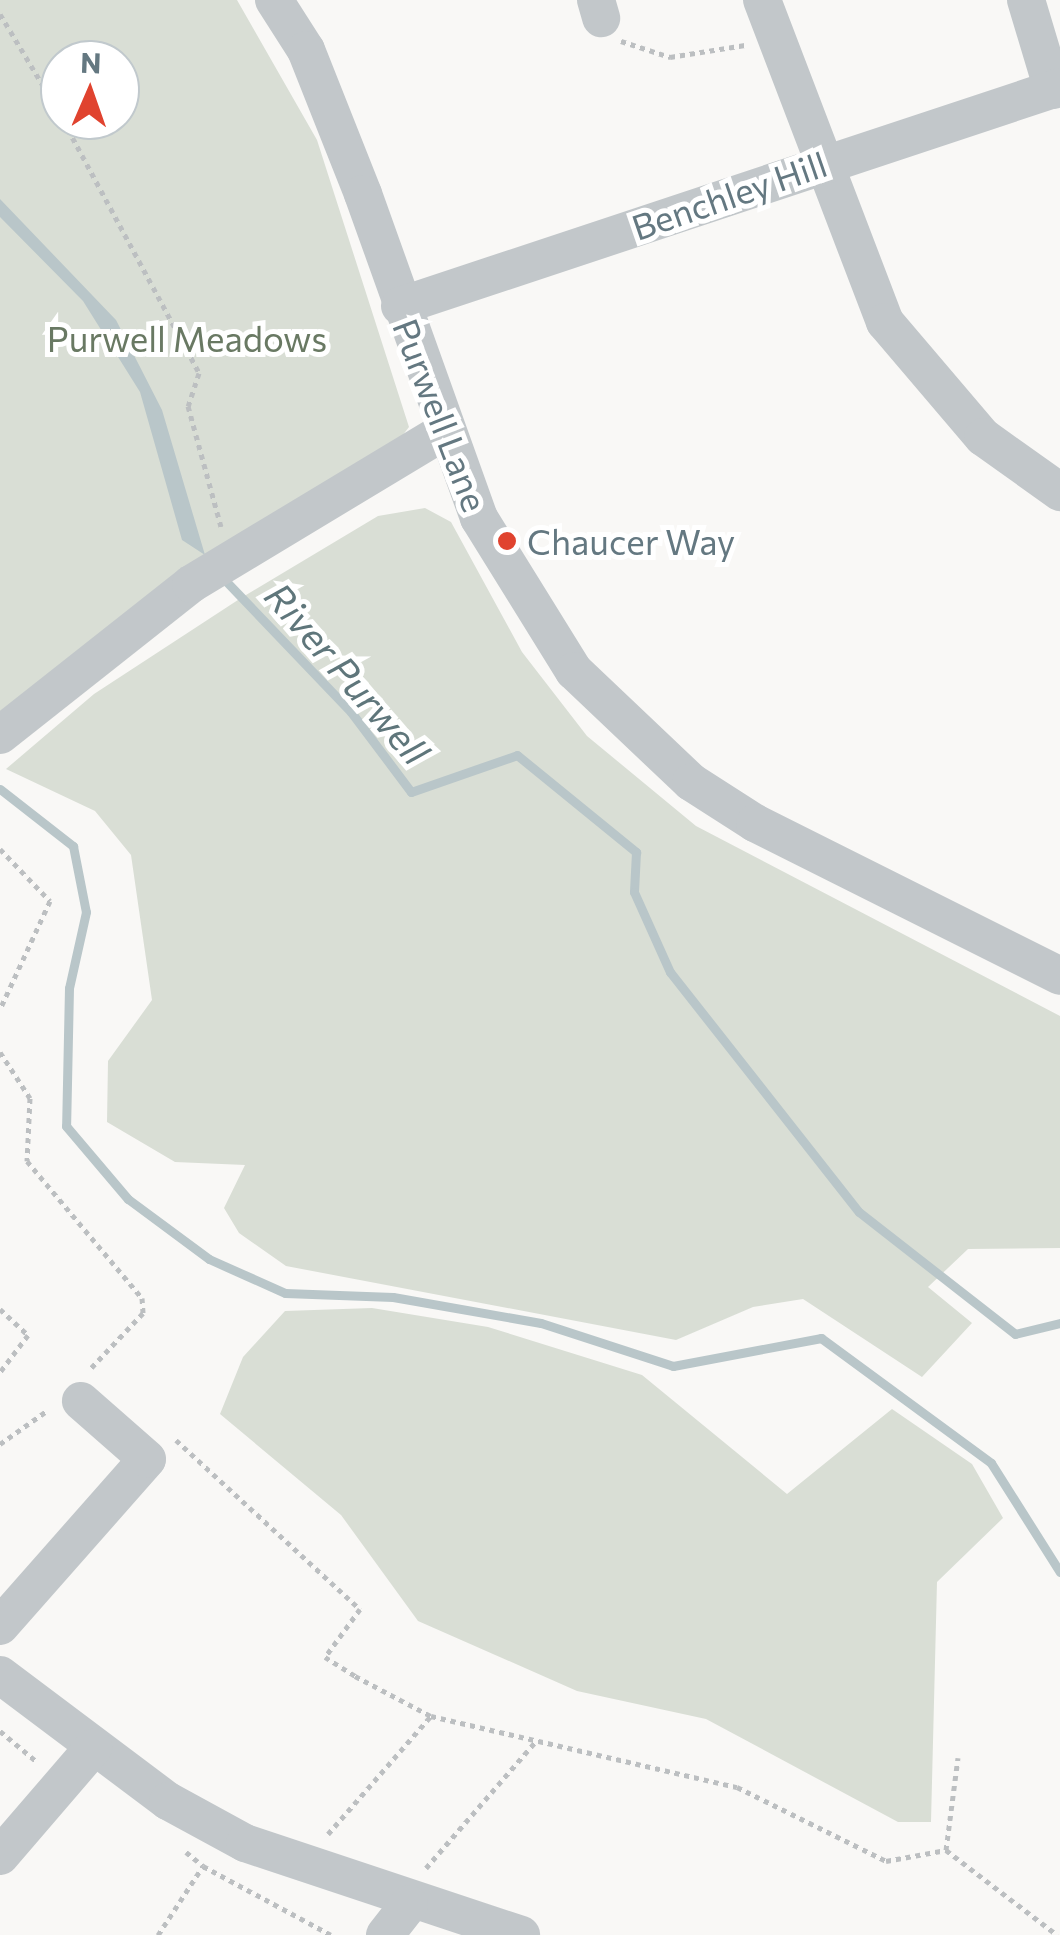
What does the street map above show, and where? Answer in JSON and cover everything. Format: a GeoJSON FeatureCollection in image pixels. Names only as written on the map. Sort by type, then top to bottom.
{"type":"FeatureCollection","features":[{"type":"Feature","properties":{"kind":"street","name":"Purwell Lane"},"geometry":{"type":"LineString","coordinates":[[274,0],[306,50],[400,306],[441,433],[524,597],[574,671],[635,734],[755,822],[1060,976]]}},
{"type":"Feature","properties":{"kind":"street"},"geometry":{"type":"LineString","coordinates":[[762,0],[886,322],[983,437],[1060,492]]}},
{"type":"Feature","properties":{"kind":"street"},"geometry":{"type":"LineString","coordinates":[[1026,0],[1056,89]]}},
{"type":"Feature","properties":{"kind":"street","name":"Benchley Hill"},"geometry":{"type":"LineString","coordinates":[[400,306],[1056,89]]}},
{"type":"Feature","properties":{"kind":"street"},"geometry":{"type":"LineString","coordinates":[[0,735],[190,584],[441,433]]}},
{"type":"Feature","properties":{"kind":"street"},"geometry":{"type":"LineString","coordinates":[[0,1626],[147,1459],[82,1387]]}},
{"type":"Feature","properties":{"kind":"street"},"geometry":{"type":"LineString","coordinates":[[0,1675],[93,1748],[168,1800],[297,1866],[520,1935]]}},
{"type":"Feature","properties":{"kind":"street"},"geometry":{"type":"LineString","coordinates":[[0,1856],[93,1748]]}},
{"type":"Feature","properties":{"kind":"street"},"geometry":{"type":"LineString","coordinates":[[385,1935],[404,1901]]}},
{"type":"Feature","properties":{"kind":"path"},"geometry":{"type":"LineString","coordinates":[[598,9],[630,50],[670,56],[777,40]]}},
{"type":"Feature","properties":{"kind":"path"},"geometry":{"type":"LineString","coordinates":[[0,14],[40,80]]}},
{"type":"Feature","properties":{"kind":"path"},"geometry":{"type":"LineString","coordinates":[[74,140],[200,373],[188,406],[230,559]]}},
{"type":"Feature","properties":{"kind":"path"},"geometry":{"type":"LineString","coordinates":[[0,848],[50,901],[0,1009]]}},
{"type":"Feature","properties":{"kind":"path"},"geometry":{"type":"LineString","coordinates":[[0,1052],[30,1098],[27,1161],[142,1298],[143,1313],[82,1387],[0,1444]]}},
{"type":"Feature","properties":{"kind":"path"},"geometry":{"type":"LineString","coordinates":[[0,1309],[28,1335],[0,1372]]}},
{"type":"Feature","properties":{"kind":"path"},"geometry":{"type":"LineString","coordinates":[[161,1428],[360,1610],[326,1656],[432,1716],[736,1787],[886,1861],[946,1850],[1057,1935]]}},
{"type":"Feature","properties":{"kind":"path"},"geometry":{"type":"LineString","coordinates":[[297,1866],[432,1716]]}},
{"type":"Feature","properties":{"kind":"path"},"geometry":{"type":"LineString","coordinates":[[0,1731],[65,1785]]}},
{"type":"Feature","properties":{"kind":"path"},"geometry":{"type":"LineString","coordinates":[[404,1901],[536,1742]]}},
{"type":"Feature","properties":{"kind":"path"},"geometry":{"type":"LineString","coordinates":[[946,1850],[958,1758]]}},
{"type":"Feature","properties":{"kind":"path"},"geometry":{"type":"LineString","coordinates":[[158,1935],[203,1866],[331,1935]]}},
{"type":"Feature","properties":{"kind":"green space","name":"Purwell Meadows"},"geometry":{"type":"Polygon","coordinates":[[[0,0],[237,0],[317,140],[409,427],[392,449],[184,569],[0,713],[0,0]]]}},
{"type":"Feature","properties":{"kind":"green space"},"geometry":{"type":"Polygon","coordinates":[[[425,508],[451,522],[522,652],[587,736],[696,826],[1060,1016],[1060,1248],[968,1249],[928,1287],[972,1323],[922,1377],[803,1299],[753,1307],[676,1340],[286,1266],[239,1233],[224,1208],[245,1165],[175,1162],[107,1122],[108,1061],[152,1000],[131,855],[95,811],[6,769],[94,694],[241,598],[378,516],[425,508]]]}},
{"type":"Feature","properties":{"kind":"green space"},"geometry":{"type":"Polygon","coordinates":[[[372,1308],[488,1327],[642,1375],[787,1494],[892,1409],[972,1464],[1003,1518],[937,1582],[931,1822],[898,1822],[706,1719],[577,1691],[418,1621],[341,1515],[220,1414],[243,1357],[285,1311],[372,1308]]]}},
{"type":"Feature","properties":{"kind":"shaded area"},"geometry":{"type":"Polygon","coordinates":[[[0,199],[116,320],[162,410],[205,555],[182,540],[140,392],[83,301],[0,217],[0,199]]]}},
{"type":"Feature","properties":{"kind":"waterway","name":"River Purwell"},"geometry":{"type":"LineString","coordinates":[[221,576],[351,712],[411,792],[517,755],[636,852],[634,892],[670,972],[859,1212],[1015,1334],[1060,1323]]}},
{"type":"Feature","properties":{"kind":"waterway","name":"River Purwell"},"geometry":{"type":"LineString","coordinates":[[0,789],[73,846],[86,912],[69,988],[66,1126],[128,1199],[209,1259],[285,1293],[393,1297],[541,1323],[673,1366],[821,1338],[991,1463],[1060,1572]]}},
{"type":"Feature","properties":{"kind":"place","name":"Chaucer Way"},"geometry":{"type":"Point","coordinates":[507,541]}}]}
